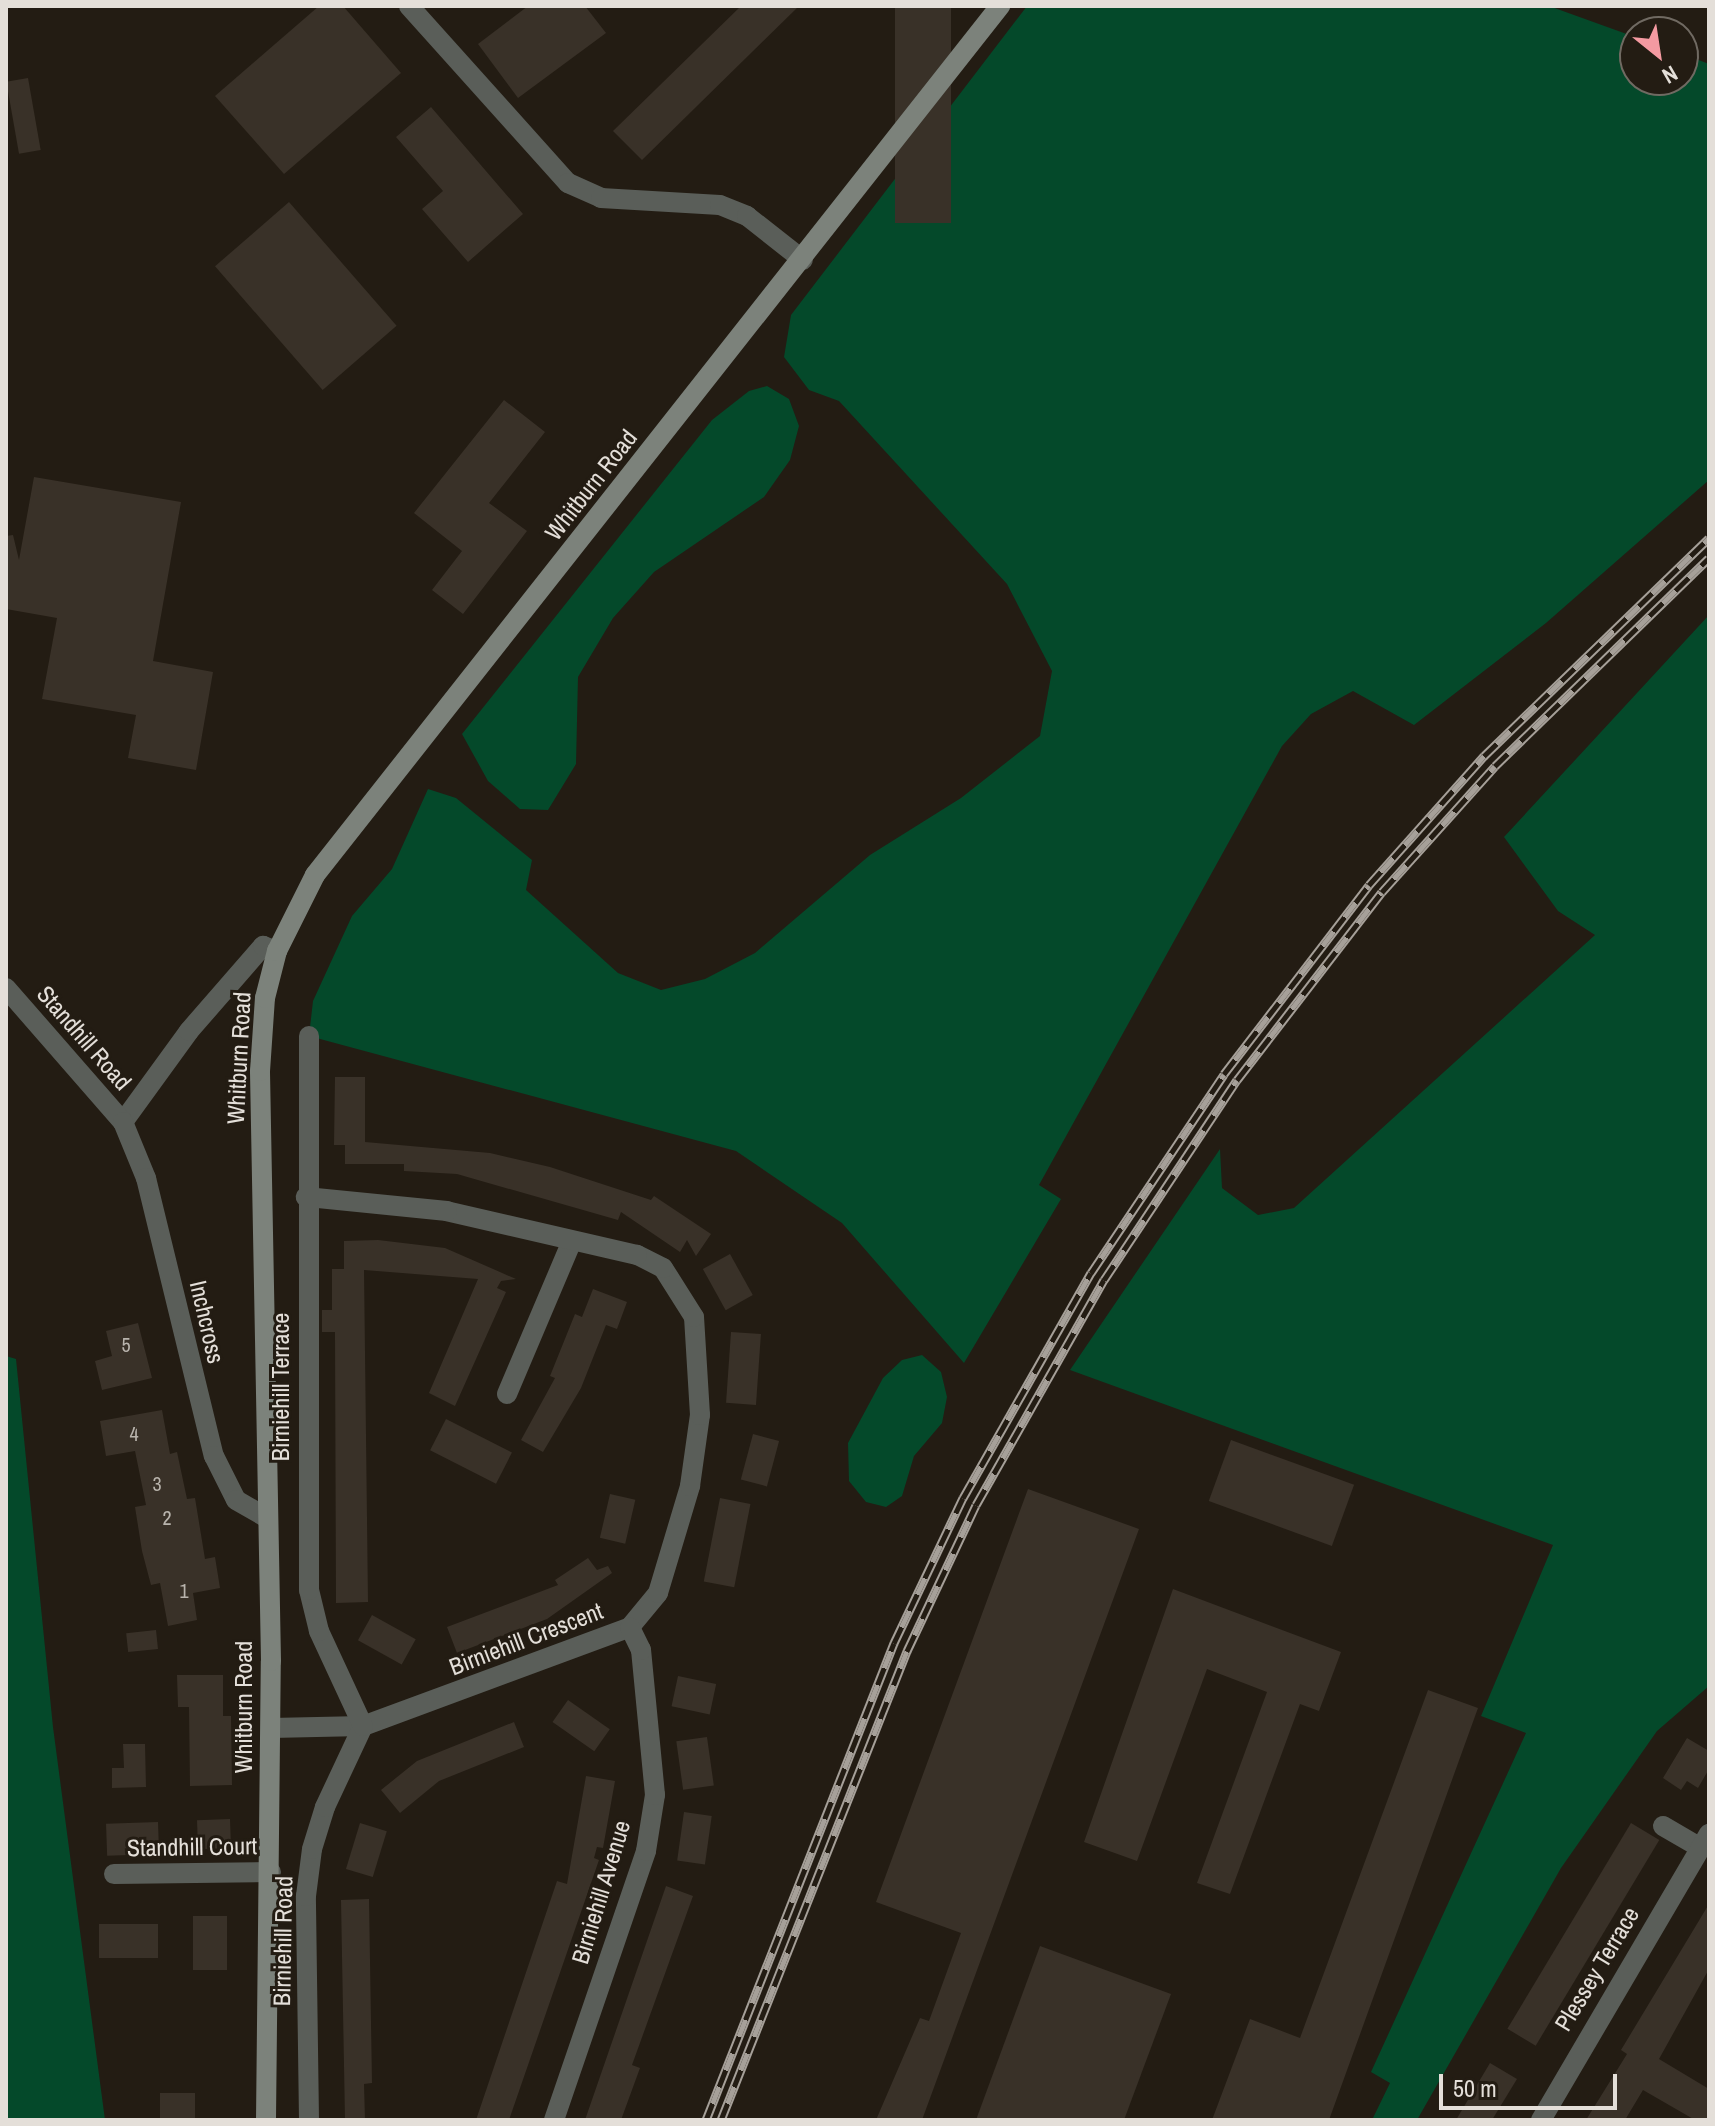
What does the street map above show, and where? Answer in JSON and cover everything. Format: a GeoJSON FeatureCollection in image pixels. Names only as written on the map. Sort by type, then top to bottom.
{"type":"FeatureCollection","features":[{"type":"Feature","properties":{"kind":"main road","name":"Whitburn Road"},"geometry":{"type":"LineString","coordinates":[[266,2120],[271,1728],[265,1517],[260,1071],[265,998],[277,951],[315,875],[803,260],[1000,6]]}},
{"type":"Feature","properties":{"kind":"street"},"geometry":{"type":"LineString","coordinates":[[409,6],[568,183],[601,198],[720,205],[747,216],[803,260]]}},
{"type":"Feature","properties":{"kind":"street"},"geometry":{"type":"LineString","coordinates":[[123,1122],[189,1031],[263,946],[277,951]]}},
{"type":"Feature","properties":{"kind":"street","name":"Standhill Road"},"geometry":{"type":"LineString","coordinates":[[6,988],[123,1122]]}},
{"type":"Feature","properties":{"kind":"street","name":"Birniehill Terrace"},"geometry":{"type":"LineString","coordinates":[[309,1036],[306,1197],[309,1590],[319,1631],[363,1726]]}},
{"type":"Feature","properties":{"kind":"street","name":"Inchcross"},"geometry":{"type":"LineString","coordinates":[[123,1122],[146,1178],[214,1456],[236,1500],[265,1517]]}},
{"type":"Feature","properties":{"kind":"street","name":"Birniehill Crescent"},"geometry":{"type":"LineString","coordinates":[[271,1728],[363,1726],[630,1627],[658,1593],[690,1486],[700,1415],[694,1317],[663,1268],[637,1255],[447,1211],[306,1197]]}},
{"type":"Feature","properties":{"kind":"street"},"geometry":{"type":"LineString","coordinates":[[507,1394],[572,1241]]}},
{"type":"Feature","properties":{"kind":"street","name":"Birniehill Avenue"},"geometry":{"type":"LineString","coordinates":[[554,2120],[646,1851],[653,1809],[641,1650],[630,1627]]}},
{"type":"Feature","properties":{"kind":"street","name":"Birniehill Road"},"geometry":{"type":"LineString","coordinates":[[309,2120],[306,1896],[310,1865],[325,1807],[363,1726]]}},
{"type":"Feature","properties":{"kind":"street","name":"Plessey Terrace"},"geometry":{"type":"LineString","coordinates":[[1541,2120],[1705,1841],[1663,1826]]}},
{"type":"Feature","properties":{"kind":"street","name":"Standhill Court"},"geometry":{"type":"LineString","coordinates":[[114,1874],[271,1872]]}},
{"type":"Feature","properties":{"kind":"green space"},"geometry":{"type":"Polygon","coordinates":[[[1027,6],[1549,6],[1619,31],[1619,96],[1699,96],[1699,60],[1709,64],[1709,480],[1546,623],[1414,725],[1353,691],[1311,714],[1282,746],[1039,1185],[1061,1199],[964,1363],[842,1223],[736,1151],[309,1036],[313,1001],[352,916],[392,869],[428,789],[456,798],[532,860],[526,890],[618,973],[661,990],[705,979],[755,953],[870,855],[961,798],[1040,736],[1052,671],[1007,584],[839,401],[809,390],[784,357],[791,315],[1027,6]]]}},
{"type":"Feature","properties":{"kind":"green space"},"geometry":{"type":"Polygon","coordinates":[[[767,386],[789,399],[799,426],[790,460],[764,497],[654,572],[613,618],[578,677],[576,764],[548,810],[520,809],[488,781],[462,734],[712,420],[749,391],[767,386]]]}},
{"type":"Feature","properties":{"kind":"green space"},"geometry":{"type":"Polygon","coordinates":[[[1709,615],[1709,1686],[1657,1731],[1561,1868],[1417,2120],[1372,2120],[1390,2083],[1371,2072],[1526,1733],[1481,1716],[1553,1545],[1070,1370],[1220,1149],[1222,1188],[1258,1215],[1294,1208],[1595,935],[1558,911],[1504,837],[1709,615]]]}},
{"type":"Feature","properties":{"kind":"green space"},"geometry":{"type":"Polygon","coordinates":[[[922,1355],[941,1372],[947,1397],[942,1423],[914,1456],[902,1496],[886,1507],[866,1502],[849,1481],[848,1443],[883,1378],[902,1360],[922,1355]]]}},
{"type":"Feature","properties":{"kind":"green space"},"geometry":{"type":"Polygon","coordinates":[[[6,1356],[16,1359],[53,1727],[105,2120],[6,2120],[6,1356]]]}},
{"type":"Feature","properties":{"kind":"building"},"geometry":{"type":"Polygon","coordinates":[[[319,6],[343,6],[401,73],[284,174],[215,96],[319,6]]]}},
{"type":"Feature","properties":{"kind":"building"},"geometry":{"type":"Polygon","coordinates":[[[528,6],[585,6],[606,33],[518,98],[478,44],[528,6]]]}},
{"type":"Feature","properties":{"kind":"building"},"geometry":{"type":"Polygon","coordinates":[[[741,6],[799,6],[642,160],[613,131],[741,6]]]}},
{"type":"Feature","properties":{"kind":"building"},"geometry":{"type":"Polygon","coordinates":[[[895,6],[951,6],[951,223],[895,223],[895,6]]]}},
{"type":"Feature","properties":{"kind":"building"},"geometry":{"type":"Polygon","coordinates":[[[28,78],[41,150],[19,154],[6,82],[28,78]]]}},
{"type":"Feature","properties":{"kind":"building"},"geometry":{"type":"Polygon","coordinates":[[[431,107],[523,214],[468,262],[422,209],[443,191],[396,137],[431,107]]]}},
{"type":"Feature","properties":{"kind":"building"},"geometry":{"type":"Polygon","coordinates":[[[289,202],[397,326],[323,390],[215,266],[289,202]]]}},
{"type":"Feature","properties":{"kind":"building"},"geometry":{"type":"Polygon","coordinates":[[[504,400],[545,432],[489,503],[527,531],[463,614],[432,590],[462,551],[414,513],[504,400]]]}},
{"type":"Feature","properties":{"kind":"building"},"geometry":{"type":"Polygon","coordinates":[[[34,477],[181,502],[153,661],[213,672],[196,770],[128,758],[136,715],[42,699],[57,618],[6,609],[6,536],[13,535],[19,560],[34,477]]]}},
{"type":"Feature","properties":{"kind":"building"},"geometry":{"type":"Polygon","coordinates":[[[335,1077],[365,1077],[365,1142],[490,1153],[550,1167],[651,1200],[654,1196],[711,1234],[696,1256],[687,1240],[680,1252],[621,1212],[618,1220],[457,1174],[404,1171],[404,1164],[345,1164],[345,1145],[334,1145],[335,1077]]]}},
{"type":"Feature","properties":{"kind":"building"},"geometry":{"type":"Polygon","coordinates":[[[378,1240],[445,1248],[516,1279],[501,1281],[497,1288],[506,1292],[455,1406],[429,1393],[478,1279],[364,1270],[368,1602],[336,1603],[335,1332],[322,1332],[322,1310],[332,1310],[332,1269],[344,1269],[344,1241],[378,1240]]]}},
{"type":"Feature","properties":{"kind":"building"},"geometry":{"type":"Polygon","coordinates":[[[730,1254],[753,1295],[726,1310],[703,1269],[730,1254]]]}},
{"type":"Feature","properties":{"kind":"building"},"geometry":{"type":"Polygon","coordinates":[[[593,1289],[627,1302],[617,1329],[606,1325],[581,1388],[543,1452],[521,1440],[555,1378],[550,1376],[575,1314],[582,1317],[593,1289]]]}},
{"type":"Feature","properties":{"kind":"building"},"geometry":{"type":"Polygon","coordinates":[[[138,1323],[152,1378],[102,1390],[95,1361],[112,1356],[106,1331],[138,1323]]]}},
{"type":"Feature","properties":{"kind":"building"},"geometry":{"type":"Polygon","coordinates":[[[731,1332],[761,1334],[756,1405],[726,1403],[731,1332]]]}},
{"type":"Feature","properties":{"kind":"building"},"geometry":{"type":"Polygon","coordinates":[[[162,1410],[170,1454],[177,1452],[187,1499],[195,1498],[205,1559],[215,1557],[220,1588],[193,1593],[197,1620],[168,1626],[160,1583],[151,1585],[142,1551],[135,1507],[146,1505],[135,1451],[106,1456],[100,1421],[162,1410]]]}},
{"type":"Feature","properties":{"kind":"building"},"geometry":{"type":"Polygon","coordinates":[[[446,1419],[512,1453],[496,1484],[430,1450],[446,1419]]]}},
{"type":"Feature","properties":{"kind":"building"},"geometry":{"type":"Polygon","coordinates":[[[753,1434],[779,1441],[767,1486],[741,1479],[753,1434]]]}},
{"type":"Feature","properties":{"kind":"building"},"geometry":{"type":"Polygon","coordinates":[[[1231,1440],[1354,1485],[1332,1546],[1209,1501],[1231,1440]]]}},
{"type":"Feature","properties":{"kind":"building"},"geometry":{"type":"Polygon","coordinates":[[[1028,1489],[1139,1529],[922,2120],[876,2120],[920,2018],[929,2021],[961,1933],[876,1902],[1028,1489]]]}},
{"type":"Feature","properties":{"kind":"building"},"geometry":{"type":"Polygon","coordinates":[[[610,1494],[635,1500],[625,1544],[600,1538],[610,1494]]]}},
{"type":"Feature","properties":{"kind":"building"},"geometry":{"type":"Polygon","coordinates":[[[720,1498],[750,1504],[734,1587],[704,1581],[720,1498]]]}},
{"type":"Feature","properties":{"kind":"building"},"geometry":{"type":"Polygon","coordinates":[[[588,1558],[597,1570],[608,1566],[612,1573],[547,1619],[457,1653],[447,1627],[558,1585],[555,1580],[588,1558]]]}},
{"type":"Feature","properties":{"kind":"building"},"geometry":{"type":"Polygon","coordinates":[[[1173,1589],[1341,1652],[1319,1711],[1300,1704],[1230,1894],[1197,1883],[1267,1692],[1207,1669],[1137,1861],[1084,1842],[1173,1589]]]}},
{"type":"Feature","properties":{"kind":"building"},"geometry":{"type":"Polygon","coordinates":[[[372,1615],[416,1639],[402,1665],[358,1640],[372,1615]]]}},
{"type":"Feature","properties":{"kind":"building"},"geometry":{"type":"Polygon","coordinates":[[[156,1630],[158,1649],[128,1652],[126,1633],[156,1630]]]}},
{"type":"Feature","properties":{"kind":"building"},"geometry":{"type":"Polygon","coordinates":[[[177,1675],[223,1675],[223,1716],[231,1716],[232,1785],[190,1786],[189,1707],[178,1707],[177,1675]]]}},
{"type":"Feature","properties":{"kind":"building"},"geometry":{"type":"Polygon","coordinates":[[[678,1676],[716,1684],[710,1714],[672,1706],[678,1676]]]}},
{"type":"Feature","properties":{"kind":"building"},"geometry":{"type":"Polygon","coordinates":[[[1428,1690],[1478,1708],[1329,2120],[1212,2120],[1250,2019],[1300,2038],[1428,1690]]]}},
{"type":"Feature","properties":{"kind":"building"},"geometry":{"type":"Polygon","coordinates":[[[568,1700],[610,1729],[594,1751],[553,1722],[568,1700]]]}},
{"type":"Feature","properties":{"kind":"building"},"geometry":{"type":"Polygon","coordinates":[[[514,1722],[524,1747],[439,1781],[400,1813],[381,1790],[417,1761],[514,1722]]]}},
{"type":"Feature","properties":{"kind":"building"},"geometry":{"type":"Polygon","coordinates":[[[707,1737],[714,1786],[683,1790],[676,1741],[707,1737]]]}},
{"type":"Feature","properties":{"kind":"building"},"geometry":{"type":"Polygon","coordinates":[[[1687,1738],[1709,1751],[1709,1769],[1698,1788],[1687,1781],[1681,1790],[1663,1778],[1687,1738]]]}},
{"type":"Feature","properties":{"kind":"building"},"geometry":{"type":"Polygon","coordinates":[[[123,1744],[145,1744],[146,1787],[112,1788],[112,1768],[124,1768],[123,1744]]]}},
{"type":"Feature","properties":{"kind":"building"},"geometry":{"type":"Polygon","coordinates":[[[586,1776],[615,1781],[603,1848],[597,1847],[594,1858],[599,1860],[509,2120],[476,2120],[557,1881],[567,1884],[586,1776]]]}},
{"type":"Feature","properties":{"kind":"building"},"geometry":{"type":"Polygon","coordinates":[[[684,1812],[712,1816],[705,1864],[677,1861],[684,1812]]]}},
{"type":"Feature","properties":{"kind":"building"},"geometry":{"type":"Polygon","coordinates":[[[230,1819],[231,1848],[198,1849],[197,1820],[230,1819]]]}},
{"type":"Feature","properties":{"kind":"building"},"geometry":{"type":"Polygon","coordinates":[[[158,1822],[159,1854],[107,1856],[106,1824],[158,1822]]]}},
{"type":"Feature","properties":{"kind":"building"},"geometry":{"type":"Polygon","coordinates":[[[360,1823],[387,1831],[373,1877],[346,1869],[360,1823]]]}},
{"type":"Feature","properties":{"kind":"building"},"geometry":{"type":"Polygon","coordinates":[[[1631,1823],[1659,1840],[1536,2046],[1507,2029],[1631,1823]]]}},
{"type":"Feature","properties":{"kind":"building"},"geometry":{"type":"Polygon","coordinates":[[[666,1886],[693,1896],[632,2065],[640,2068],[621,2120],[585,2120],[666,1886]]]}},
{"type":"Feature","properties":{"kind":"building"},"geometry":{"type":"Polygon","coordinates":[[[369,1899],[372,2083],[364,2084],[365,2120],[345,2120],[341,1900],[369,1899]]]}},
{"type":"Feature","properties":{"kind":"building"},"geometry":{"type":"Polygon","coordinates":[[[1709,1904],[1709,1969],[1659,2059],[1709,2089],[1709,2120],[1695,2120],[1643,2090],[1625,2120],[1586,2120],[1627,2054],[1621,2050],[1709,1904]]]}},
{"type":"Feature","properties":{"kind":"building"},"geometry":{"type":"Polygon","coordinates":[[[193,1916],[227,1916],[227,1970],[193,1970],[193,1916]]]}},
{"type":"Feature","properties":{"kind":"building"},"geometry":{"type":"Polygon","coordinates":[[[99,1924],[158,1924],[158,1958],[99,1958],[99,1924]]]}},
{"type":"Feature","properties":{"kind":"building"},"geometry":{"type":"Polygon","coordinates":[[[1040,1946],[1171,1994],[1124,2120],[976,2120],[1040,1946]]]}},
{"type":"Feature","properties":{"kind":"building"},"geometry":{"type":"Polygon","coordinates":[[[1490,2063],[1517,2079],[1492,2120],[1456,2120],[1490,2063]]]}},
{"type":"Feature","properties":{"kind":"building"},"geometry":{"type":"Polygon","coordinates":[[[160,2093],[195,2093],[195,2120],[160,2120],[160,2093]]]}},
{"type":"Feature","properties":{"kind":"railway"},"geometry":{"type":"LineString","coordinates":[[706,2120],[894,1643],[963,1498],[1091,1273],[1224,1074],[1369,885],[1484,756],[1709,538]]}},
{"type":"Feature","properties":{"kind":"railway"},"geometry":{"type":"LineString","coordinates":[[721,2120],[907,1651],[976,1505],[1104,1280],[1237,1080],[1382,892],[1495,766],[1709,558]]}}]}
